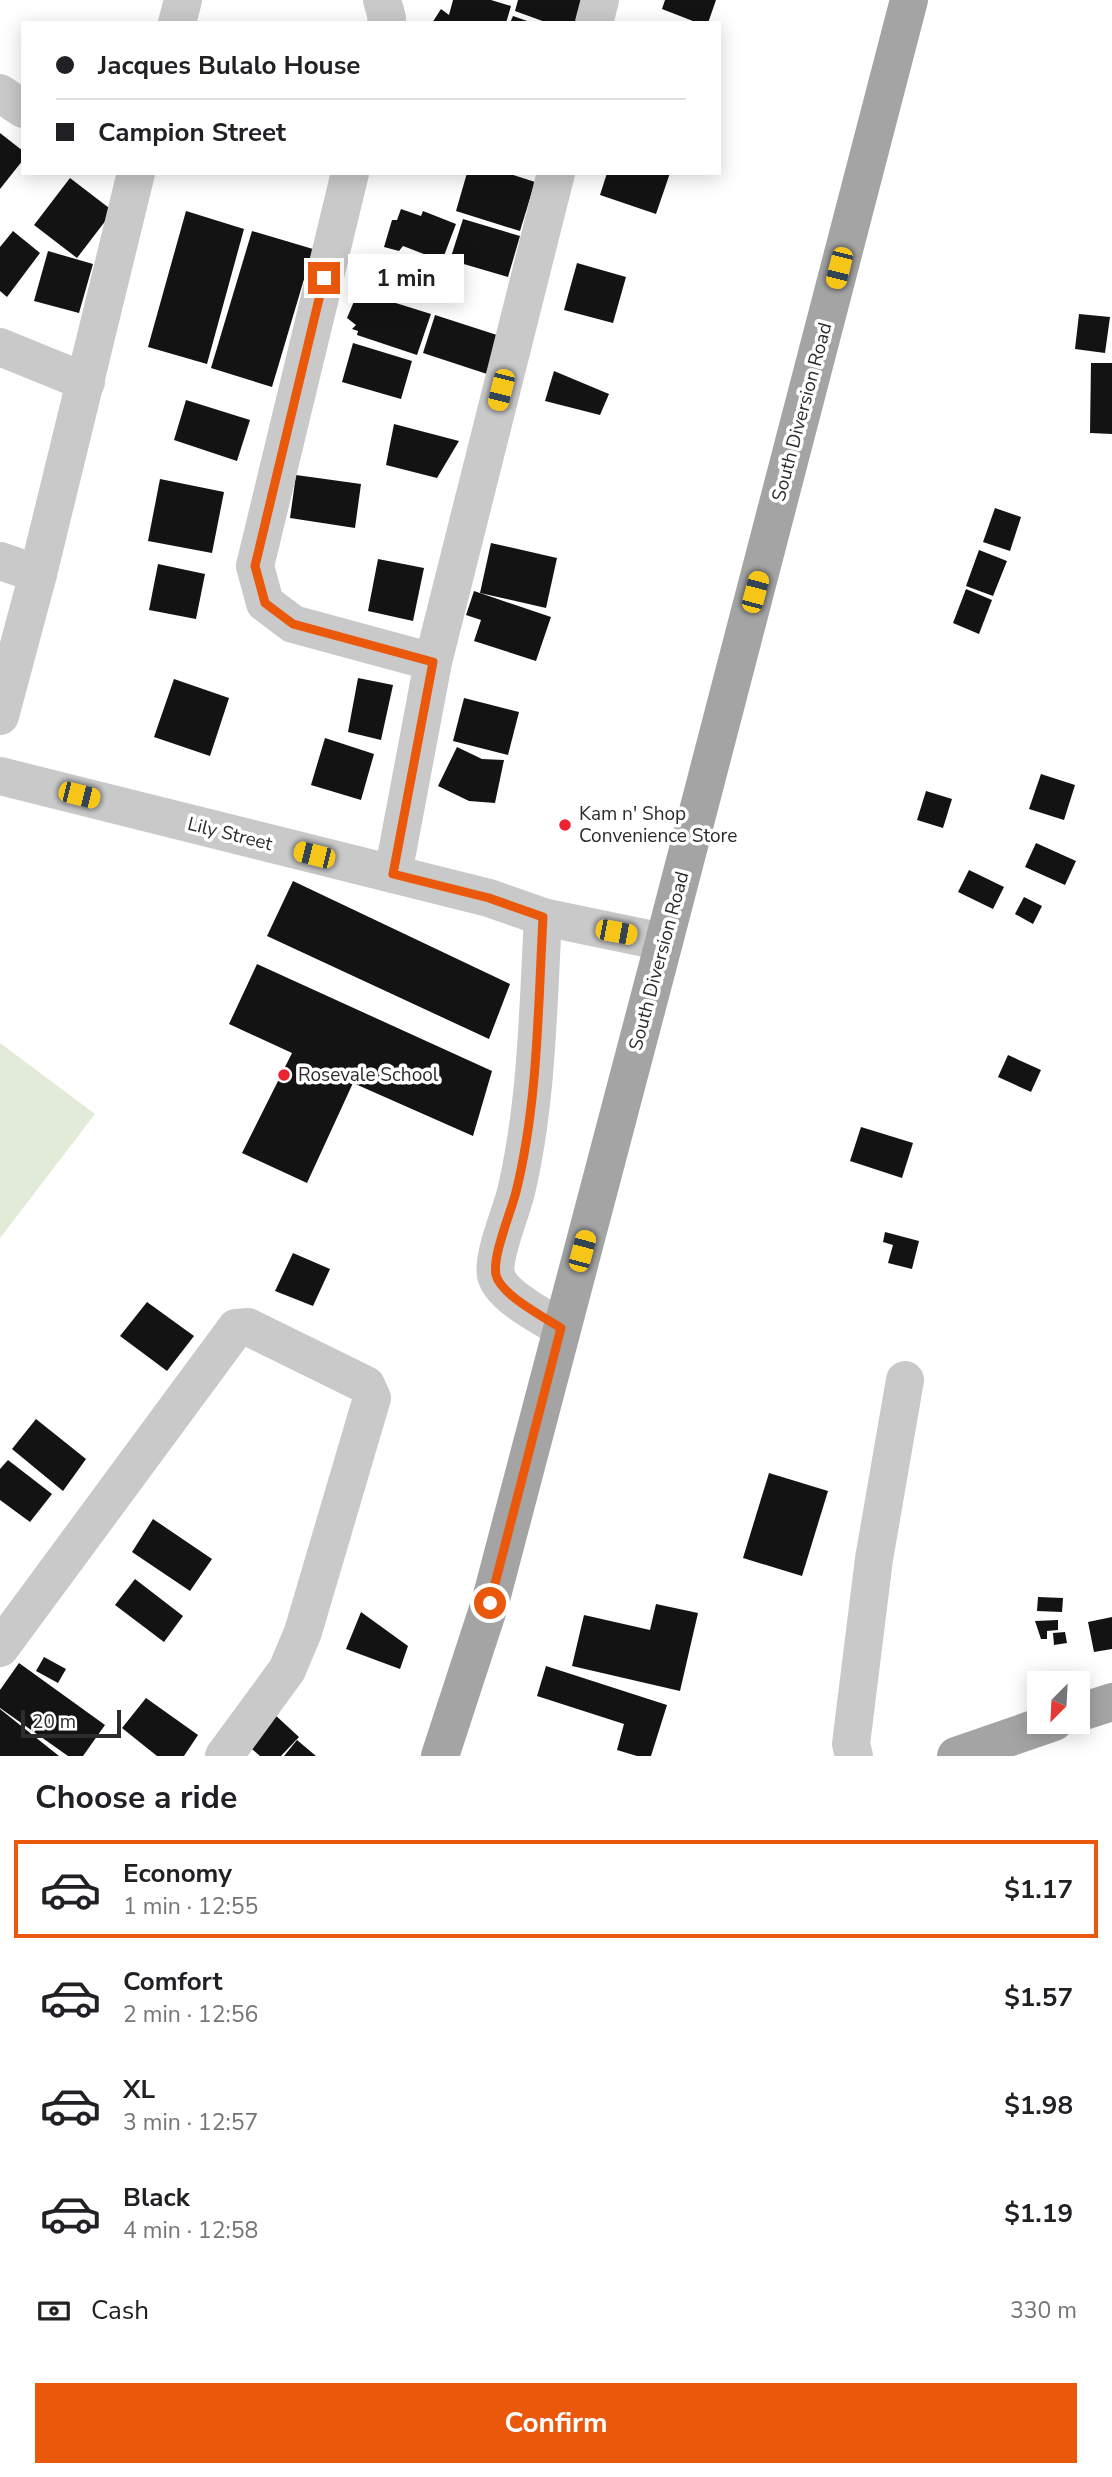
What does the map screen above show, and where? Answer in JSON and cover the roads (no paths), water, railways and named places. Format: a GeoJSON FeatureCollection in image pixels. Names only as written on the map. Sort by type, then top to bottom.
{"type":"FeatureCollection","features":[{"type":"Feature","properties":{"kind":"main road","name":"South Diversion Road"},"geometry":{"type":"LineString","coordinates":[[440,1756],[490,1603],[909,0]]}},
{"type":"Feature","properties":{"kind":"main road"},"geometry":{"type":"LineString","coordinates":[[1090,1709],[1112,1702]]}},
{"type":"Feature","properties":{"kind":"main road"},"geometry":{"type":"LineString","coordinates":[[956,1756],[1027,1731]]}},
{"type":"Feature","properties":{"kind":"street"},"geometry":{"type":"LineString","coordinates":[[178,21],[183,0]]}},
{"type":"Feature","properties":{"kind":"street"},"geometry":{"type":"LineString","coordinates":[[382,0],[386,21]]}},
{"type":"Feature","properties":{"kind":"street"},"geometry":{"type":"LineString","coordinates":[[595,21],[600,0]]}},
{"type":"Feature","properties":{"kind":"street"},"geometry":{"type":"LineString","coordinates":[[0,93],[21,108]]}},
{"type":"Feature","properties":{"kind":"street"},"geometry":{"type":"LineString","coordinates":[[0,716],[86,382],[132,175]]}},
{"type":"Feature","properties":{"kind":"street"},"geometry":{"type":"LineString","coordinates":[[350,175],[255,566],[265,603],[293,624],[433,662]]}},
{"type":"Feature","properties":{"kind":"street"},"geometry":{"type":"LineString","coordinates":[[393,874],[433,662],[555,175]]}},
{"type":"Feature","properties":{"kind":"street"},"geometry":{"type":"LineString","coordinates":[[0,347],[86,382]]}},
{"type":"Feature","properties":{"kind":"street"},"geometry":{"type":"LineString","coordinates":[[0,561],[38,574]]}},
{"type":"Feature","properties":{"kind":"street","name":"Lily Street"},"geometry":{"type":"LineString","coordinates":[[0,776],[489,898],[543,917],[664,942]]}},
{"type":"Feature","properties":{"kind":"street"},"geometry":{"type":"LineString","coordinates":[[543,917],[533,1086],[526,1145],[499,1250],[496,1275],[505,1291],[561,1328]]}},
{"type":"Feature","properties":{"kind":"street"},"geometry":{"type":"LineString","coordinates":[[0,1648],[236,1328],[248,1327],[366,1385],[372,1398],[303,1632],[293,1657],[287,1670],[224,1756]]}},
{"type":"Feature","properties":{"kind":"street"},"geometry":{"type":"LineString","coordinates":[[854,1756],[851,1744],[874,1559],[905,1380]]}},
{"type":"Feature","properties":{"kind":"place","name":"Kam n' Shop Convenience Store"},"geometry":{"type":"Point","coordinates":[565,825]}},
{"type":"Feature","properties":{"kind":"place","name":"Rosevale School"},"geometry":{"type":"Point","coordinates":[284,1075]}}]}
